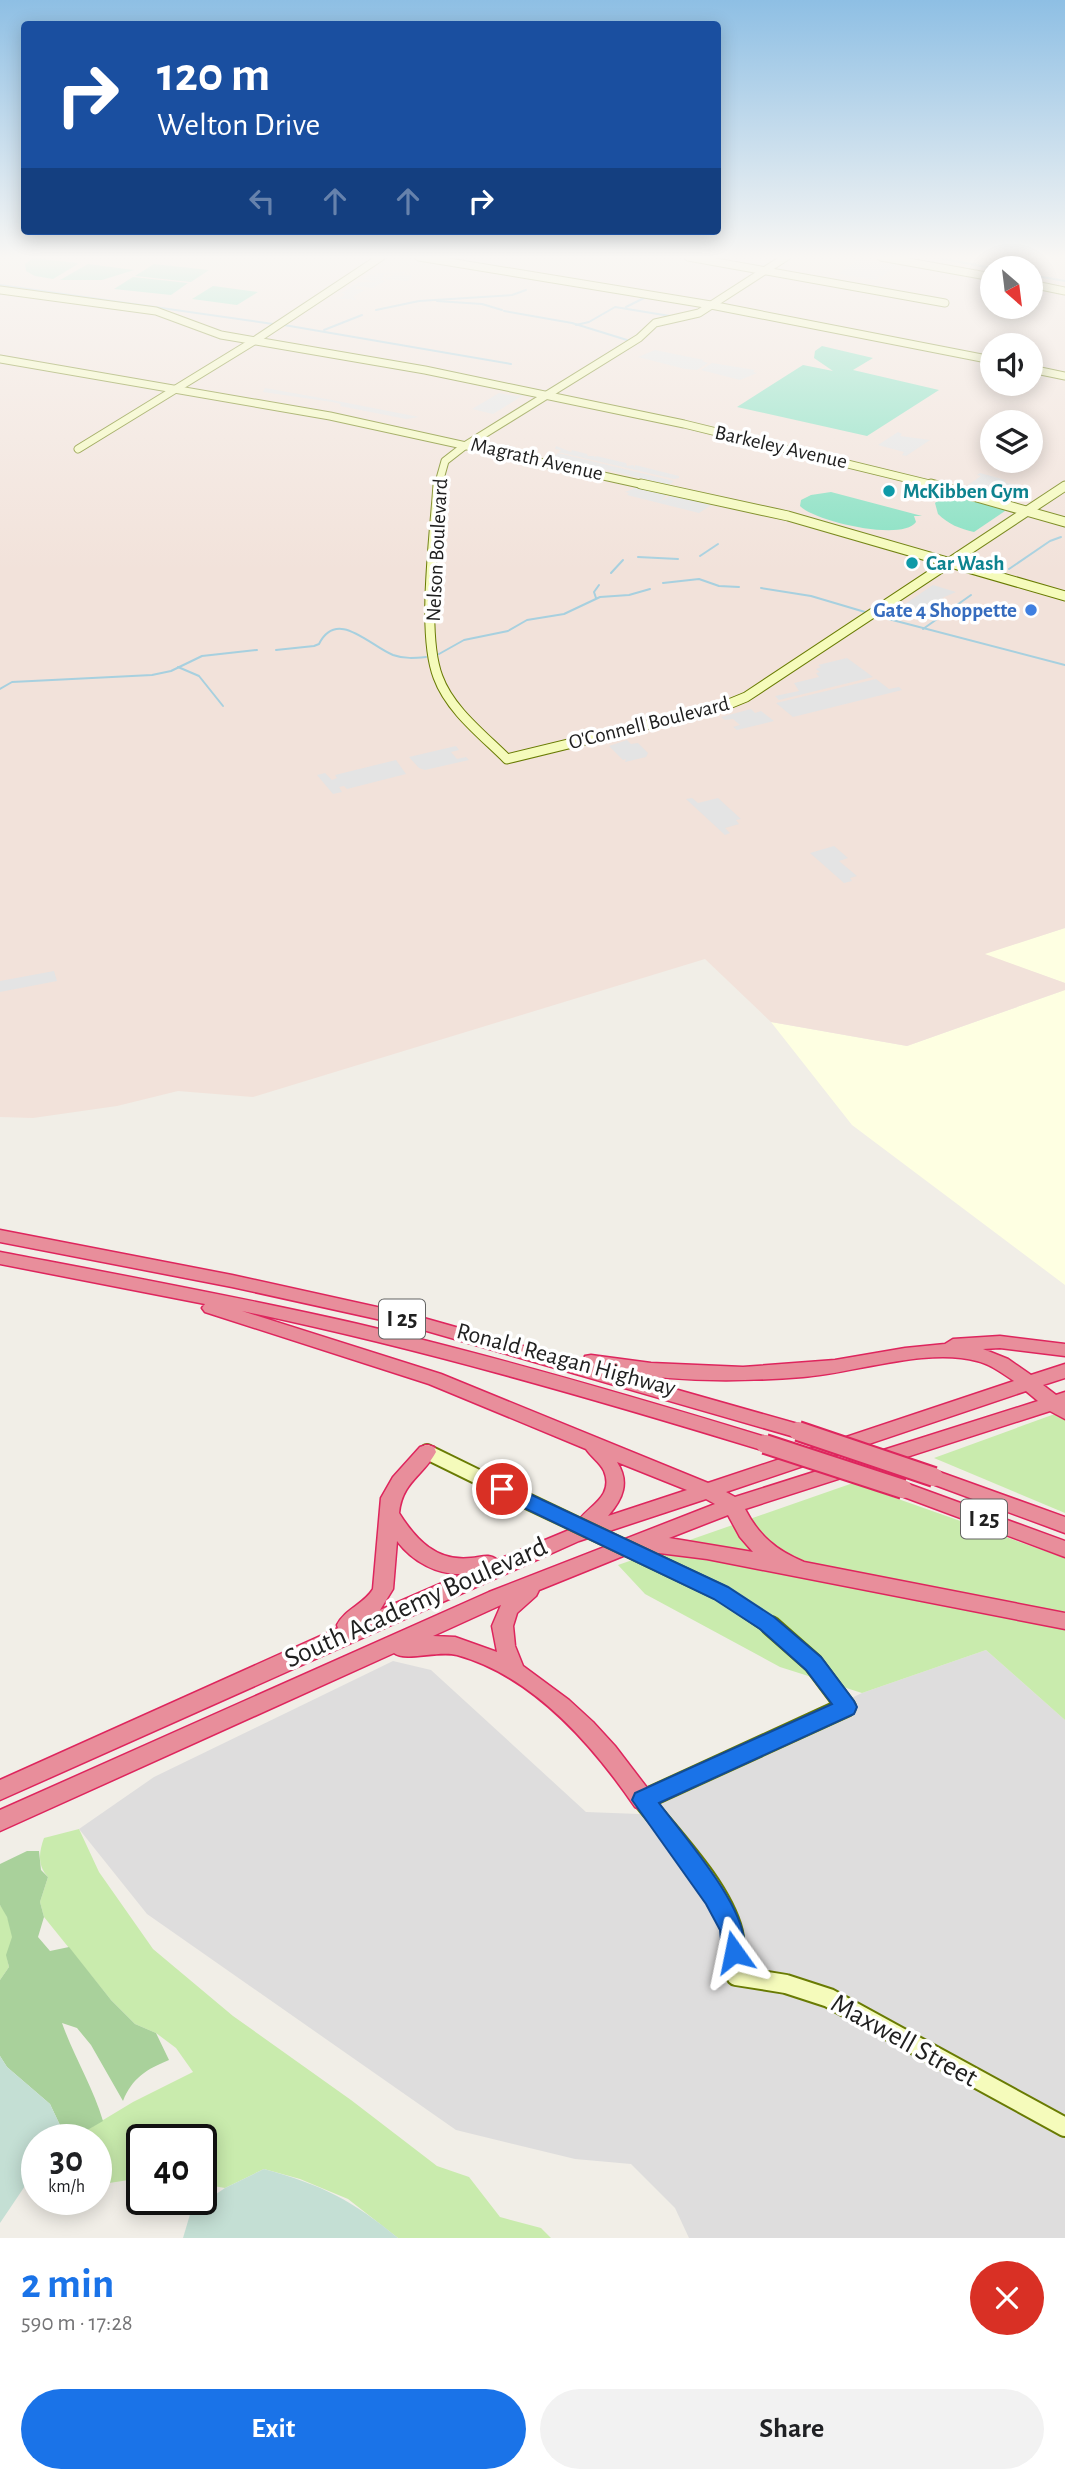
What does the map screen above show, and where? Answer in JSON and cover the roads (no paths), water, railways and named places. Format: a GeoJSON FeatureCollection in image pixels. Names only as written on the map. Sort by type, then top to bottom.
{"type":"FeatureCollection","features":[{"type":"Feature","properties":{"kind":"highway","name":"Ronald Reagan Highway"},"geometry":{"type":"LineString","coordinates":[[0,1236],[232,1281],[469,1336],[798,1431],[1065,1525]]}},
{"type":"Feature","properties":{"kind":"highway","name":"Ronald Reagan Highway"},"geometry":{"type":"LineString","coordinates":[[0,1258],[195,1295],[410,1343],[621,1399],[904,1489],[1065,1549]]}},
{"type":"Feature","properties":{"kind":"highway"},"geometry":{"type":"LineString","coordinates":[[142,1286],[435,1380],[706,1490],[733,1505],[756,1543],[773,1557],[800,1569]]}},
{"type":"Feature","properties":{"kind":"highway"},"geometry":{"type":"LineString","coordinates":[[469,1336],[607,1363],[709,1373],[795,1371],[914,1354],[944,1351],[974,1353],[998,1362],[1061,1404]]}},
{"type":"Feature","properties":{"kind":"highway"},"geometry":{"type":"LineString","coordinates":[[914,1354],[975,1342],[1025,1344],[1065,1350]]}},
{"type":"Feature","properties":{"kind":"highway","name":"South Academy Boulevard"},"geometry":{"type":"LineString","coordinates":[[0,1790],[572,1536],[1065,1371]]}},
{"type":"Feature","properties":{"kind":"highway","name":"South Academy Boulevard"},"geometry":{"type":"LineString","coordinates":[[0,1821],[573,1566],[733,1505],[1061,1404]]}},
{"type":"Feature","properties":{"kind":"highway"},"geometry":{"type":"LineString","coordinates":[[572,1536],[603,1512],[612,1500],[616,1485],[614,1472],[606,1458],[588,1442]]}},
{"type":"Feature","properties":{"kind":"highway"},"geometry":{"type":"LineString","coordinates":[[291,1659],[363,1615],[376,1602],[387,1572],[391,1498],[400,1482],[427,1452]]}},
{"type":"Feature","properties":{"kind":"highway"},"geometry":{"type":"LineString","coordinates":[[733,1505],[740,1488],[759,1474]]}},
{"type":"Feature","properties":{"kind":"highway"},"geometry":{"type":"LineString","coordinates":[[389,1513],[413,1549],[438,1563],[465,1567],[529,1553]]}},
{"type":"Feature","properties":{"kind":"highway"},"geometry":{"type":"LineString","coordinates":[[607,1554],[659,1545],[677,1546],[1065,1621]]}},
{"type":"Feature","properties":{"kind":"highway"},"geometry":{"type":"LineString","coordinates":[[513,1669],[502,1643],[507,1612],[523,1594],[573,1566]]}},
{"type":"Feature","properties":{"kind":"highway"},"geometry":{"type":"LineString","coordinates":[[353,1664],[424,1644],[453,1645],[483,1654],[513,1669],[597,1737],[626,1773],[643,1800]]}},
{"type":"Feature","properties":{"kind":"street","name":"Magrath Avenue"},"geometry":{"type":"LineString","coordinates":[[16,361],[178,387],[469,443],[668,491],[736,503],[1065,596]]}},
{"type":"Feature","properties":{"kind":"street"},"geometry":{"type":"LineString","coordinates":[[78,449],[220,361]]}},
{"type":"Feature","properties":{"kind":"street","name":"Barkeley Avenue"},"geometry":{"type":"LineString","coordinates":[[367,361],[548,394],[840,460],[1030,510],[1065,522]]}},
{"type":"Feature","properties":{"kind":"street","name":"Nelson Boulevard"},"geometry":{"type":"LineString","coordinates":[[507,759],[449,695],[438,677],[432,654],[439,476],[445,461],[469,443],[605,361]]}},
{"type":"Feature","properties":{"kind":"street"},"geometry":{"type":"LineString","coordinates":[[1043,371],[1065,376]]}},
{"type":"Feature","properties":{"kind":"street","name":"O'Connell Boulevard"},"geometry":{"type":"LineString","coordinates":[[507,759],[740,700],[1065,486]]}},
{"type":"Feature","properties":{"kind":"street"},"geometry":{"type":"LineString","coordinates":[[1041,502],[1043,510],[1065,522]]}},
{"type":"Feature","properties":{"kind":"street"},"geometry":{"type":"LineString","coordinates":[[427,1452],[721,1593],[767,1623],[813,1663],[846,1707],[643,1800]]}},
{"type":"Feature","properties":{"kind":"street","name":"Maxwell Street"},"geometry":{"type":"LineString","coordinates":[[643,1800],[715,1896],[732,1929],[736,1976],[786,1984],[829,1998],[1065,2127]]}},
{"type":"Feature","properties":{"kind":"waterway"},"geometry":{"type":"LineString","coordinates":[[496,361],[511,364]]}},
{"type":"Feature","properties":{"kind":"waterway"},"geometry":{"type":"LineString","coordinates":[[1009,569],[1050,541],[1061,537]]}},
{"type":"Feature","properties":{"kind":"waterway"},"geometry":{"type":"LineString","coordinates":[[700,556],[718,544]]}},
{"type":"Feature","properties":{"kind":"waterway"},"geometry":{"type":"LineString","coordinates":[[638,557],[678,559]]}},
{"type":"Feature","properties":{"kind":"waterway"},"geometry":{"type":"LineString","coordinates":[[611,573],[623,560]]}},
{"type":"Feature","properties":{"kind":"waterway"},"geometry":{"type":"LineString","coordinates":[[663,583],[699,579],[719,586],[739,587]]}},
{"type":"Feature","properties":{"kind":"waterway"},"geometry":{"type":"LineString","coordinates":[[596,598],[594,592],[599,585]]}},
{"type":"Feature","properties":{"kind":"waterway"},"geometry":{"type":"LineString","coordinates":[[761,588],[811,596],[865,612]]}},
{"type":"Feature","properties":{"kind":"waterway"},"geometry":{"type":"LineString","coordinates":[[439,654],[464,640],[508,631],[527,620],[564,614],[600,597],[629,595],[650,589]]}},
{"type":"Feature","properties":{"kind":"waterway"},"geometry":{"type":"LineString","coordinates":[[924,628],[971,595]]}},
{"type":"Feature","properties":{"kind":"waterway"},"geometry":{"type":"LineString","coordinates":[[877,616],[924,628]]}},
{"type":"Feature","properties":{"kind":"waterway"},"geometry":{"type":"LineString","coordinates":[[924,628],[1065,665]]}},
{"type":"Feature","properties":{"kind":"waterway"},"geometry":{"type":"LineString","coordinates":[[276,650],[314,646],[319,644],[326,634],[335,629],[344,629],[393,655],[405,658],[426,657]]}},
{"type":"Feature","properties":{"kind":"waterway"},"geometry":{"type":"LineString","coordinates":[[179,667],[202,656],[257,650]]}},
{"type":"Feature","properties":{"kind":"waterway"},"geometry":{"type":"LineString","coordinates":[[0,689],[12,682],[152,675],[179,667]]}},
{"type":"Feature","properties":{"kind":"waterway"},"geometry":{"type":"LineString","coordinates":[[179,667],[199,676],[223,706]]}},
{"type":"Feature","properties":{"kind":"place","name":"McKibben Gym"},"geometry":{"type":"Point","coordinates":[889,491]}},
{"type":"Feature","properties":{"kind":"place","name":"Car Wash"},"geometry":{"type":"Point","coordinates":[912,563]}},
{"type":"Feature","properties":{"kind":"place","name":"Gate 4 Shoppette"},"geometry":{"type":"Point","coordinates":[1031,610]}}]}
